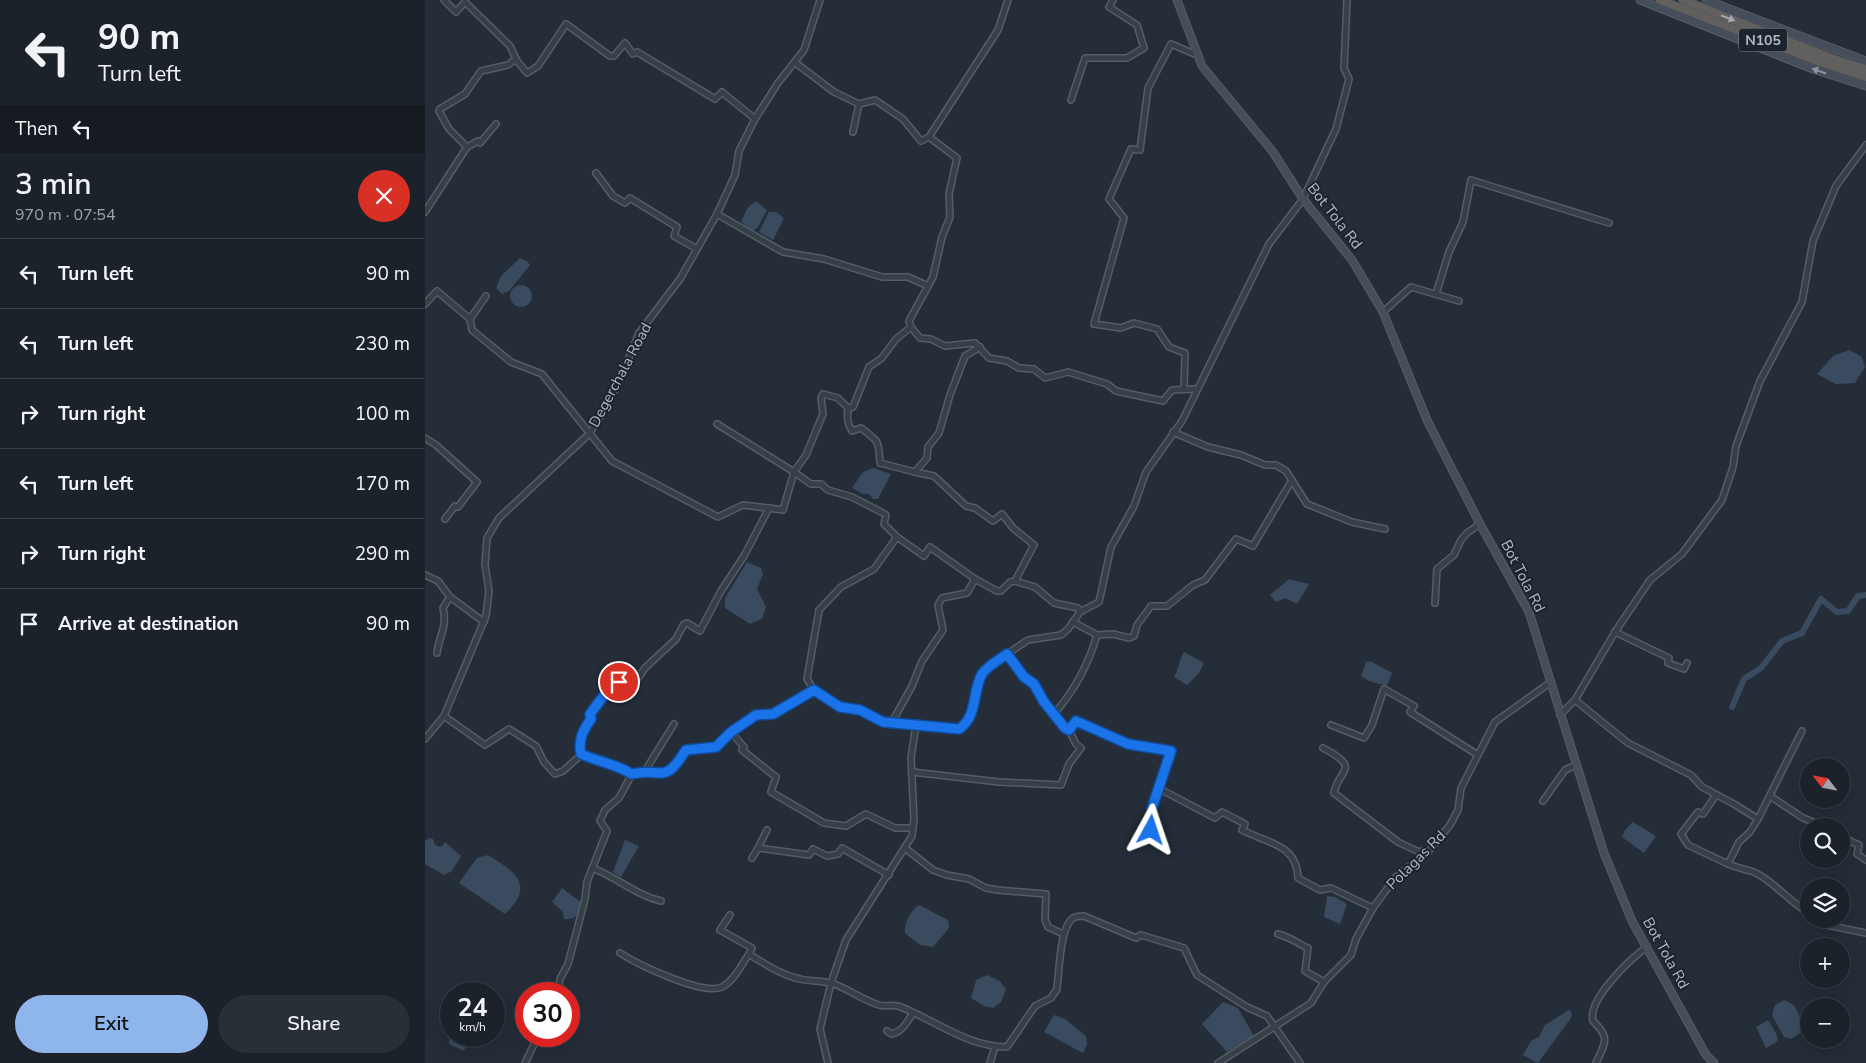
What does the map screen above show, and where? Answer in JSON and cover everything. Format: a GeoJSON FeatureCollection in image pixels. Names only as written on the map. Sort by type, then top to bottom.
{"type":"FeatureCollection","features":[{"type":"Feature","properties":{"kind":"highway","name":"N105"},"geometry":{"type":"LineString","coordinates":[[1660,0],[1824,64],[1866,77]]}},
{"type":"Feature","properties":{"kind":"highway","name":"N105"},"geometry":{"type":"LineString","coordinates":[[1683,0],[1839,61],[1866,69]]}},
{"type":"Feature","properties":{"kind":"main road","name":"Bot Tola Rd"},"geometry":{"type":"LineString","coordinates":[[1177,0],[1193,37],[1197,55],[1202,66],[1273,152],[1303,199],[1353,260],[1383,312],[1427,420],[1480,524],[1529,612],[1604,853],[1632,921],[1706,1056],[1714,1063]]}},
{"type":"Feature","properties":{"kind":"main road"},"geometry":{"type":"LineString","coordinates":[[1640,0],[1813,69],[1866,86]]}},
{"type":"Feature","properties":{"kind":"main road"},"geometry":{"type":"LineString","coordinates":[[1705,0],[1866,61]]}},
{"type":"Feature","properties":{"kind":"street"},"geometry":{"type":"LineString","coordinates":[[444,0],[456,12],[465,2],[510,46],[517,62],[527,73],[538,66],[566,24],[610,56],[614,56],[625,44],[633,54],[637,52],[715,99],[722,92],[755,119]]}},
{"type":"Feature","properties":{"kind":"street","name":"Degerchala Road"},"geometry":{"type":"LineString","coordinates":[[425,739],[444,716],[484,622],[489,591],[485,565],[487,538],[499,518],[589,434],[619,382],[639,333],[680,280],[717,214],[735,175],[739,151],[755,119],[778,83],[804,50],[820,0]]}},
{"type":"Feature","properties":{"kind":"street"},"geometry":{"type":"LineString","coordinates":[[797,64],[834,92],[859,104],[875,100],[903,120],[921,141],[929,137],[997,30],[1008,0]]}},
{"type":"Feature","properties":{"kind":"street"},"geometry":{"type":"LineString","coordinates":[[1071,100],[1085,58],[1127,58],[1144,48],[1137,26],[1109,7],[1113,0]]}},
{"type":"Feature","properties":{"kind":"street"},"geometry":{"type":"LineString","coordinates":[[897,537],[874,569],[841,587],[819,610],[807,679],[814,690],[840,707],[860,710],[891,724],[959,729],[966,724],[971,716],[983,672],[1028,640],[1061,634],[1080,612],[1101,598],[1101,584],[1111,547],[1134,506],[1145,472],[1182,421],[1269,244],[1303,199],[1336,129],[1349,78],[1344,68],[1347,0]]}},
{"type":"Feature","properties":{"kind":"street"},"geometry":{"type":"LineString","coordinates":[[1184,388],[1185,353],[1169,346],[1157,329],[1134,323],[1121,328],[1094,324],[1124,218],[1109,199],[1131,149],[1140,150],[1148,88],[1171,44],[1197,55]]}},
{"type":"Feature","properties":{"kind":"street"},"geometry":{"type":"LineString","coordinates":[[467,148],[449,129],[439,111],[440,109],[465,94],[481,71],[517,62]]}},
{"type":"Feature","properties":{"kind":"street"},"geometry":{"type":"LineString","coordinates":[[853,132],[859,104]]}},
{"type":"Feature","properties":{"kind":"street"},"geometry":{"type":"LineString","coordinates":[[425,212],[467,148],[478,142],[480,143],[496,124]]}},
{"type":"Feature","properties":{"kind":"street"},"geometry":{"type":"LineString","coordinates":[[929,137],[957,158],[949,194],[950,217],[942,237],[933,277],[909,321],[911,327],[920,338],[931,339],[945,346],[955,346],[969,342],[975,343],[989,358],[1007,361],[1019,368],[1034,369],[1045,378],[1068,372],[1107,384],[1116,391],[1163,401],[1172,390],[1184,388],[1197,389]]}},
{"type":"Feature","properties":{"kind":"street"},"geometry":{"type":"LineString","coordinates":[[1560,715],[1575,700],[1615,632],[1650,580],[1682,554],[1722,500],[1733,467],[1736,446],[1760,381],[1802,302],[1813,241],[1836,186],[1866,144]]}},
{"type":"Feature","properties":{"kind":"street"},"geometry":{"type":"LineString","coordinates":[[596,173],[613,196],[625,203],[630,198],[677,227],[674,236],[697,249]]}},
{"type":"Feature","properties":{"kind":"street"},"geometry":{"type":"LineString","coordinates":[[1436,294],[1449,252],[1463,222],[1471,180],[1609,223]]}},
{"type":"Feature","properties":{"kind":"street"},"geometry":{"type":"LineString","coordinates":[[717,214],[783,252],[805,258],[824,259],[882,277],[908,277],[927,286]]}},
{"type":"Feature","properties":{"kind":"street"},"geometry":{"type":"LineString","coordinates":[[1383,312],[1411,287],[1459,301]]}},
{"type":"Feature","properties":{"kind":"street"},"geometry":{"type":"LineString","coordinates":[[425,304],[437,291],[470,319],[472,330],[511,362],[542,374],[589,434],[613,461],[718,517],[743,505],[783,510],[793,472],[806,455],[823,414],[821,398],[823,394],[838,398],[848,408],[847,421],[852,431],[861,428],[875,438],[880,448],[880,464],[935,476],[965,506],[975,508],[993,520],[1002,514],[1013,528],[1034,545],[1015,581]]}},
{"type":"Feature","properties":{"kind":"street"},"geometry":{"type":"LineString","coordinates":[[470,319],[485,296]]}},
{"type":"Feature","properties":{"kind":"street"},"geometry":{"type":"LineString","coordinates":[[848,408],[853,407],[869,367],[882,358],[896,339],[911,327]]}},
{"type":"Feature","properties":{"kind":"street"},"geometry":{"type":"LineString","coordinates":[[915,472],[927,458],[928,447],[939,433],[950,395],[965,356],[980,347]]}},
{"type":"Feature","properties":{"kind":"street"},"geometry":{"type":"LineString","coordinates":[[717,424],[811,484],[821,484],[828,490],[852,497],[883,513],[886,515],[884,524],[897,537],[924,556],[930,547],[989,588],[1001,592],[1010,582],[1015,581],[1035,587],[1055,603],[1078,608],[1080,612]]}},
{"type":"Feature","properties":{"kind":"street"},"geometry":{"type":"LineString","coordinates":[[1173,432],[1208,448],[1241,455],[1265,465],[1276,465],[1286,472],[1307,504],[1352,522],[1385,529]]}},
{"type":"Feature","properties":{"kind":"street"},"geometry":{"type":"LineString","coordinates":[[425,438],[477,482],[458,507],[455,506],[445,519]]}},
{"type":"Feature","properties":{"kind":"street"},"geometry":{"type":"LineString","coordinates":[[1073,622],[1097,636],[1113,634],[1129,638],[1134,636],[1137,625],[1151,606],[1167,606],[1193,585],[1205,580],[1236,539],[1253,546],[1292,480]]}},
{"type":"Feature","properties":{"kind":"street"},"geometry":{"type":"LineString","coordinates":[[581,754],[579,745],[591,719],[590,714],[605,694],[623,679],[632,687],[649,663],[676,639],[684,624],[687,623],[700,631],[721,591],[744,556],[769,508]]}},
{"type":"Feature","properties":{"kind":"street"},"geometry":{"type":"LineString","coordinates":[[1435,603],[1437,569],[1454,555],[1461,540],[1480,524]]}},
{"type":"Feature","properties":{"kind":"street"},"geometry":{"type":"LineString","coordinates":[[425,575],[438,580],[451,597],[484,622]]}},
{"type":"Feature","properties":{"kind":"street"},"geometry":{"type":"LineString","coordinates":[[891,724],[912,686],[922,662],[943,630],[938,604],[942,598],[967,593],[975,579]]}},
{"type":"Feature","properties":{"kind":"street"},"geometry":{"type":"LineString","coordinates":[[437,653],[438,641],[445,627],[443,608],[451,597]]}},
{"type":"Feature","properties":{"kind":"street"},"geometry":{"type":"LineString","coordinates":[[1615,632],[1669,658],[1668,663],[1683,669],[1687,663]]}},
{"type":"Feature","properties":{"kind":"street"},"geometry":{"type":"LineString","coordinates":[[1054,714],[1073,692],[1083,675],[1097,636]]}},
{"type":"Feature","properties":{"kind":"street"},"geometry":{"type":"LineString","coordinates":[[912,772],[999,782],[1061,785],[1069,764],[1081,748],[1076,744],[1069,730],[1054,714],[1034,684],[1024,677],[1007,654]]}},
{"type":"Feature","properties":{"kind":"street","name":"Polagas Rd"},"geometry":{"type":"LineString","coordinates":[[1218,1063],[1311,1003],[1324,982],[1348,960],[1355,938],[1373,908],[1395,878],[1428,852],[1450,825],[1458,810],[1461,788],[1499,718],[1551,682]]}},
{"type":"Feature","properties":{"kind":"street"},"geometry":{"type":"LineString","coordinates":[[1331,725],[1364,738],[1372,726],[1384,689],[1414,706],[1410,712],[1478,755]]}},
{"type":"Feature","properties":{"kind":"street"},"geometry":{"type":"LineString","coordinates":[[581,754],[597,761],[616,764],[632,774],[645,772],[659,775],[671,770],[686,750],[716,747],[731,732],[756,715],[773,714],[814,690]]}},
{"type":"Feature","properties":{"kind":"street"},"geometry":{"type":"LineString","coordinates":[[1575,700],[1628,744],[1691,775],[1702,787],[1758,819]]}},
{"type":"Feature","properties":{"kind":"street"},"geometry":{"type":"LineString","coordinates":[[444,716],[485,745],[509,729],[537,746],[544,762],[555,774],[563,771],[581,754]]}},
{"type":"Feature","properties":{"kind":"street"},"geometry":{"type":"LineString","coordinates":[[1069,730],[1076,721],[1128,744],[1171,751],[1171,758],[1158,788],[1149,822],[1155,839],[1165,845]]}},
{"type":"Feature","properties":{"kind":"street"},"geometry":{"type":"LineString","coordinates":[[645,772],[674,724]]}},
{"type":"Feature","properties":{"kind":"street"},"geometry":{"type":"LineString","coordinates":[[828,1063],[820,1029],[831,983],[846,940],[912,836],[911,758],[916,725]]}},
{"type":"Feature","properties":{"kind":"street"},"geometry":{"type":"LineString","coordinates":[[1728,864],[1739,842],[1750,832],[1758,819],[1802,731]]}},
{"type":"Feature","properties":{"kind":"street"},"geometry":{"type":"LineString","coordinates":[[731,732],[744,747],[742,750],[776,777],[771,792],[825,823],[846,826],[866,814],[895,828],[913,828]]}},
{"type":"Feature","properties":{"kind":"street"},"geometry":{"type":"LineString","coordinates":[[1323,748],[1334,753],[1346,766],[1345,774],[1334,793],[1398,842],[1417,851],[1428,852]]}},
{"type":"Feature","properties":{"kind":"street"},"geometry":{"type":"LineString","coordinates":[[1543,800],[1565,770],[1576,765]]}},
{"type":"Feature","properties":{"kind":"street"},"geometry":{"type":"LineString","coordinates":[[561,982],[592,868],[607,832],[600,821],[605,810],[619,798],[632,774]]}},
{"type":"Feature","properties":{"kind":"street"},"geometry":{"type":"LineString","coordinates":[[1158,788],[1215,818],[1222,812],[1245,824],[1242,830],[1271,840],[1293,856],[1298,868],[1298,878],[1320,890],[1331,888],[1373,908]]}},
{"type":"Feature","properties":{"kind":"street"},"geometry":{"type":"LineString","coordinates":[[1716,795],[1703,814],[1698,812],[1681,836],[1688,845],[1728,864],[1752,871],[1779,890],[1800,908]]}},
{"type":"Feature","properties":{"kind":"street"},"geometry":{"type":"LineString","coordinates":[[1770,796],[1803,818]]}},
{"type":"Feature","properties":{"kind":"street"},"geometry":{"type":"LineString","coordinates":[[752,858],[767,830]]}},
{"type":"Feature","properties":{"kind":"street"},"geometry":{"type":"LineString","coordinates":[[1850,841],[1859,845],[1857,854],[1866,860]]}},
{"type":"Feature","properties":{"kind":"street"},"geometry":{"type":"LineString","coordinates":[[758,848],[809,856],[813,849],[827,856],[837,854],[842,848],[889,875]]}},
{"type":"Feature","properties":{"kind":"street"},"geometry":{"type":"LineString","coordinates":[[905,848],[933,870],[969,879],[986,888],[1046,894],[1045,919],[1048,927],[1063,934]]}},
{"type":"Feature","properties":{"kind":"street"},"geometry":{"type":"LineString","coordinates":[[592,868],[616,877],[643,897],[661,902]]}},
{"type":"Feature","properties":{"kind":"street"},"geometry":{"type":"LineString","coordinates":[[619,953],[653,971],[677,980],[713,988],[721,987],[733,979],[752,948],[720,930],[730,915]]}},
{"type":"Feature","properties":{"kind":"street"},"geometry":{"type":"LineString","coordinates":[[749,954],[795,978],[831,983],[850,990],[869,1002],[884,1007],[898,1005],[951,1032],[995,1046],[1007,1046],[1035,1006],[1054,994],[1060,970],[1063,934],[1070,920],[1075,917],[1084,916],[1136,938],[1141,936],[1184,948],[1197,975],[1247,1007],[1267,1016],[1276,1026],[1300,1063]]}},
{"type":"Feature","properties":{"kind":"street"},"geometry":{"type":"LineString","coordinates":[[1844,928],[1866,933]]}},
{"type":"Feature","properties":{"kind":"street"},"geometry":{"type":"LineString","coordinates":[[1278,934],[1291,938],[1299,946],[1308,948],[1305,971],[1324,982]]}},
{"type":"Feature","properties":{"kind":"street"},"geometry":{"type":"LineString","coordinates":[[1596,1063],[1606,1040],[1604,1031],[1593,1021],[1593,1009],[1617,974],[1647,947]]}},
{"type":"Feature","properties":{"kind":"street"},"geometry":{"type":"LineString","coordinates":[[887,1031],[892,1034],[902,1030],[913,1013]]}},
{"type":"Feature","properties":{"kind":"street"},"geometry":{"type":"LineString","coordinates":[[990,1063],[995,1046]]}},
{"type":"Feature","properties":{"kind":"street"},"geometry":{"type":"LineString","coordinates":[[525,1063],[532,1047]]}},
{"type":"Feature","properties":{"kind":"water"},"geometry":{"type":"Polygon","coordinates":[[[756,201],[767,210],[758,227],[753,231],[741,222],[748,207],[756,201]]]}},
{"type":"Feature","properties":{"kind":"water"},"geometry":{"type":"Polygon","coordinates":[[[769,212],[776,212],[784,218],[773,240],[759,232],[769,212]]]}},
{"type":"Feature","properties":{"kind":"water"},"geometry":{"type":"Polygon","coordinates":[[[520,258],[527,261],[530,265],[509,291],[502,294],[496,288],[501,276],[520,258]]]}},
{"type":"Feature","properties":{"kind":"water"},"geometry":{"type":"Polygon","coordinates":[[[521,285],[529,288],[532,296],[529,304],[521,307],[513,304],[510,296],[513,288],[521,285]]]}},
{"type":"Feature","properties":{"kind":"water"},"geometry":{"type":"Polygon","coordinates":[[[1849,350],[1862,357],[1865,367],[1855,383],[1836,384],[1817,374],[1833,356],[1849,350]]]}},
{"type":"Feature","properties":{"kind":"water"},"geometry":{"type":"Polygon","coordinates":[[[873,468],[891,474],[878,499],[873,499],[869,494],[863,494],[852,488],[863,472],[873,468]]]}},
{"type":"Feature","properties":{"kind":"water"},"geometry":{"type":"Polygon","coordinates":[[[747,562],[761,568],[763,574],[757,589],[766,607],[762,619],[750,624],[725,608],[725,598],[747,562]]]}},
{"type":"Feature","properties":{"kind":"water"},"geometry":{"type":"Polygon","coordinates":[[[1289,579],[1309,584],[1297,604],[1285,598],[1276,602],[1270,595],[1289,579]]]}},
{"type":"Feature","properties":{"kind":"water"},"geometry":{"type":"Polygon","coordinates":[[[1184,652],[1204,663],[1199,673],[1187,685],[1174,677],[1184,652]]]}},
{"type":"Feature","properties":{"kind":"water"},"geometry":{"type":"Polygon","coordinates":[[[1370,661],[1392,673],[1387,686],[1369,681],[1361,676],[1366,662],[1370,661]]]}},
{"type":"Feature","properties":{"kind":"water"},"geometry":{"type":"Polygon","coordinates":[[[1633,822],[1656,836],[1644,853],[1622,837],[1625,830],[1633,822]]]}},
{"type":"Feature","properties":{"kind":"water"},"geometry":{"type":"Polygon","coordinates":[[[429,838],[433,839],[435,845],[441,847],[445,842],[461,856],[452,871],[444,875],[425,864],[425,841],[429,838]]]}},
{"type":"Feature","properties":{"kind":"water"},"geometry":{"type":"Polygon","coordinates":[[[625,840],[639,846],[621,877],[613,872],[625,840]]]}},
{"type":"Feature","properties":{"kind":"water"},"geometry":{"type":"Polygon","coordinates":[[[488,855],[506,867],[518,880],[520,887],[519,895],[505,914],[459,883],[477,858],[488,855]]]}},
{"type":"Feature","properties":{"kind":"water"},"geometry":{"type":"Polygon","coordinates":[[[562,888],[582,903],[579,913],[574,917],[564,919],[563,912],[552,902],[562,888]]]}},
{"type":"Feature","properties":{"kind":"water"},"geometry":{"type":"Polygon","coordinates":[[[1327,896],[1335,897],[1347,904],[1340,924],[1324,917],[1327,896]]]}},
{"type":"Feature","properties":{"kind":"water"},"geometry":{"type":"Polygon","coordinates":[[[919,905],[948,920],[949,928],[933,947],[920,945],[905,933],[909,917],[919,905]]]}},
{"type":"Feature","properties":{"kind":"water"},"geometry":{"type":"Polygon","coordinates":[[[987,975],[1000,981],[1006,990],[1001,1002],[993,1008],[984,1006],[971,998],[976,980],[987,975]]]}},
{"type":"Feature","properties":{"kind":"water"},"geometry":{"type":"Polygon","coordinates":[[[1784,1000],[1794,1005],[1800,1017],[1800,1033],[1791,1039],[1784,1037],[1772,1015],[1775,1005],[1784,1000]]]}},
{"type":"Feature","properties":{"kind":"water"},"geometry":{"type":"Polygon","coordinates":[[[1223,1002],[1238,1008],[1254,1036],[1227,1052],[1202,1024],[1223,1002]]]}},
{"type":"Feature","properties":{"kind":"water"},"geometry":{"type":"Polygon","coordinates":[[[1569,1010],[1572,1013],[1571,1018],[1538,1063],[1523,1055],[1531,1041],[1539,1037],[1545,1025],[1569,1010]]]}},
{"type":"Feature","properties":{"kind":"water"},"geometry":{"type":"Polygon","coordinates":[[[1054,1015],[1065,1019],[1086,1036],[1087,1044],[1083,1053],[1044,1032],[1054,1015]]]}},
{"type":"Feature","properties":{"kind":"water"},"geometry":{"type":"Polygon","coordinates":[[[1768,1020],[1776,1033],[1778,1041],[1766,1048],[1756,1027],[1768,1020]]]}},
{"type":"Feature","properties":{"kind":"water"},"geometry":{"type":"Polygon","coordinates":[[[455,1047],[466,1047],[464,1051],[455,1047]]]}},
{"type":"Feature","properties":{"kind":"waterway"},"geometry":{"type":"LineString","coordinates":[[1732,707],[1744,679],[1761,668],[1782,641],[1802,633],[1821,599],[1837,612],[1848,611],[1858,596],[1866,595]]}},
{"type":"Feature","properties":{"kind":"route"},"geometry":{"type":"LineString","coordinates":[[619,682],[605,694],[590,714],[591,719],[579,745],[581,754],[597,761],[616,764],[632,774],[645,772],[659,775],[671,770],[686,750],[716,747],[731,732],[756,715],[773,714],[814,690],[840,707],[860,710],[883,722],[896,725],[959,729],[966,724],[971,716],[983,672],[1007,654],[1024,677],[1034,684],[1044,702],[1065,728],[1069,730],[1076,721],[1128,744],[1171,751],[1171,758],[1159,781],[1152,808],[1149,822],[1151,830]]}}]}
